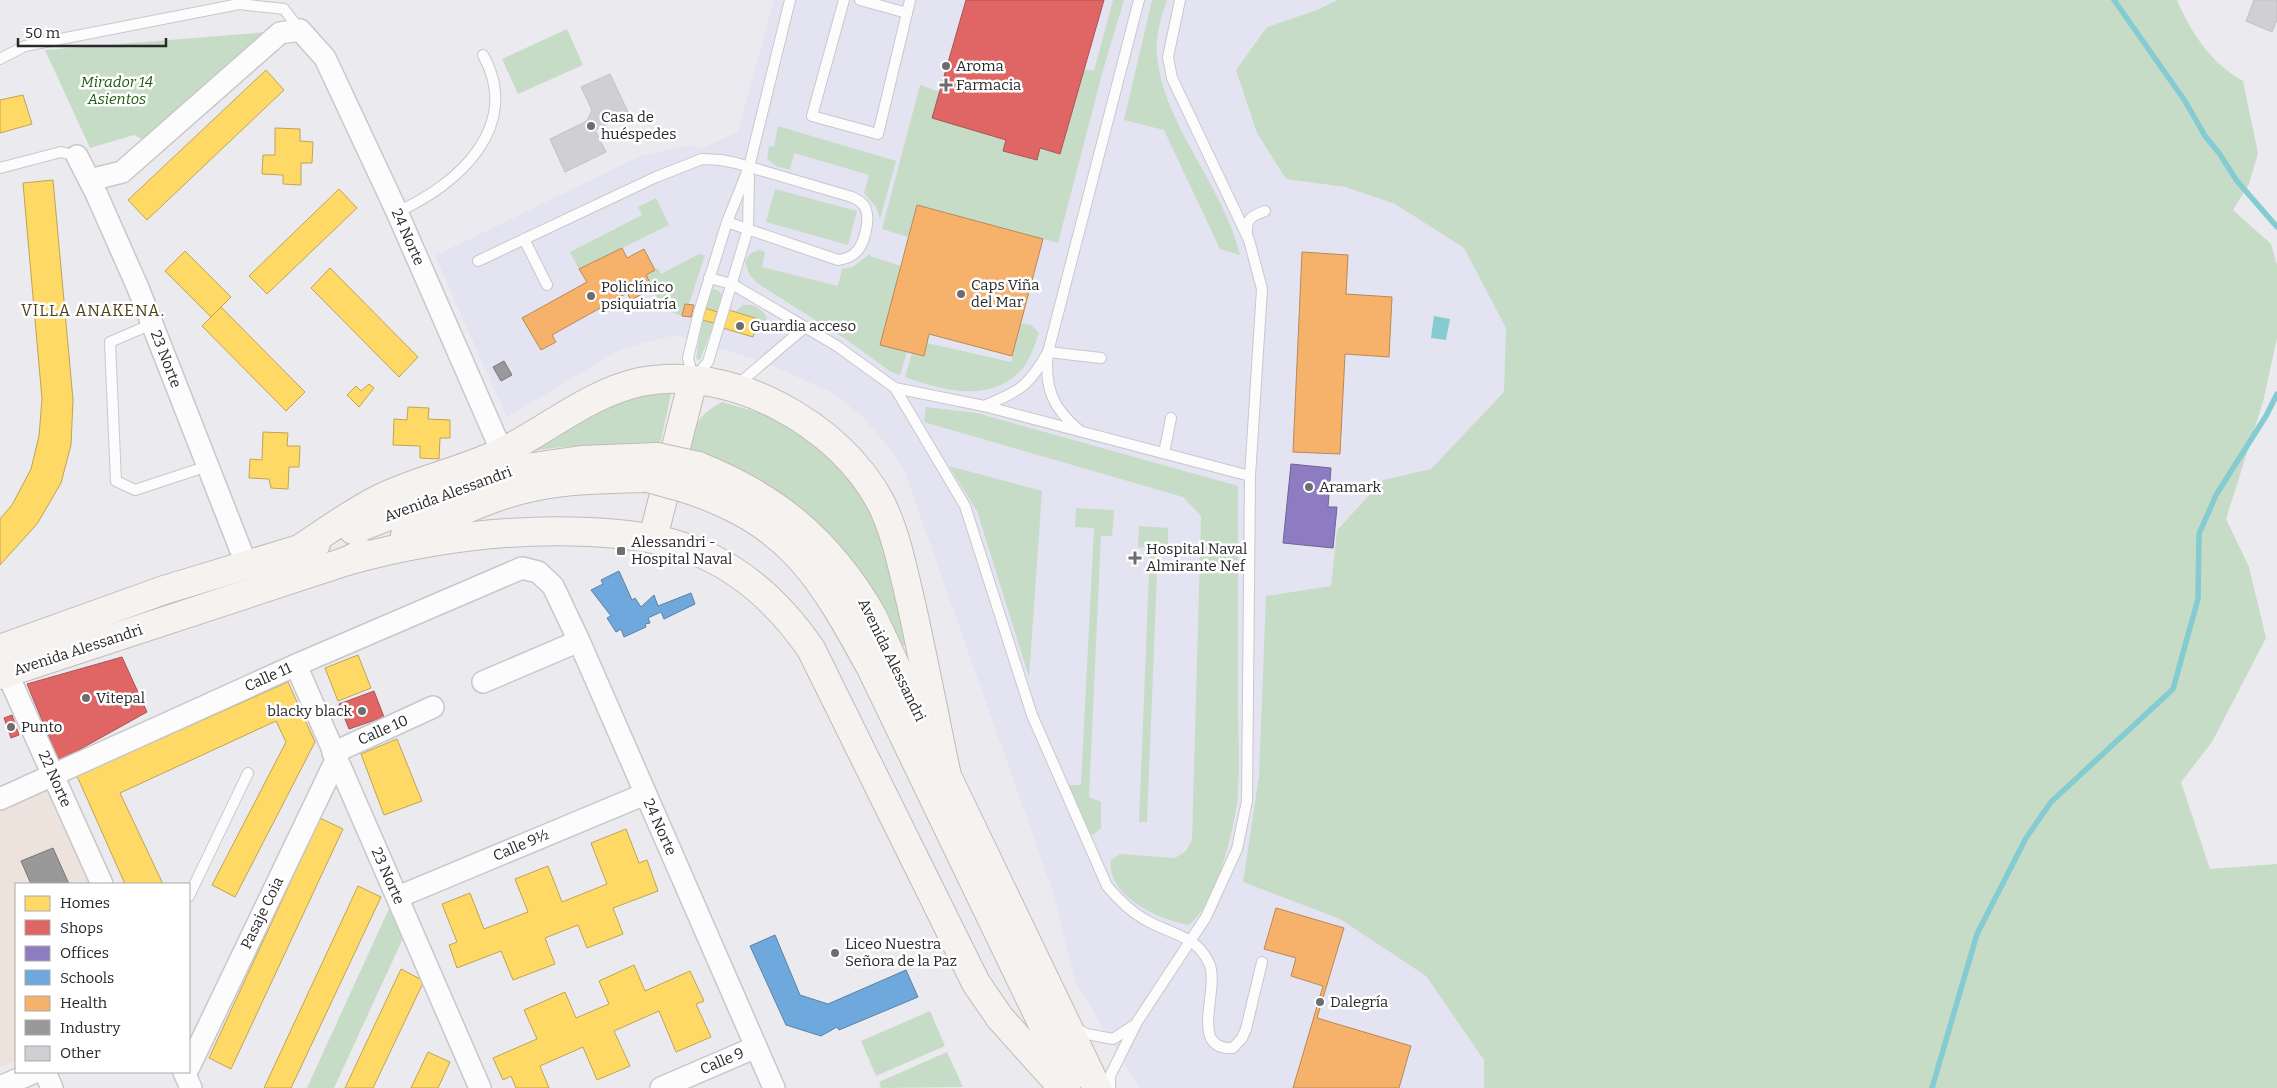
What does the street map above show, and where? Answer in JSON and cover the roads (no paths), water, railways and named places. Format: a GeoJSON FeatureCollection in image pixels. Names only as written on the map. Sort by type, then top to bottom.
{"type":"FeatureCollection","features":[{"type":"Feature","properties":{"kind":"main road"},"geometry":{"type":"LineString","coordinates":[[298,550],[379,499],[502,452],[612,391],[639,382],[671,379],[693,380],[733,388],[784,408],[828,438],[859,468],[882,504],[900,557],[947,776]]}},
{"type":"Feature","properties":{"kind":"main road"},"geometry":{"type":"LineString","coordinates":[[653,538],[693,380]]}},
{"type":"Feature","properties":{"kind":"main road","name":"Avenida Alessandri"},"geometry":{"type":"LineString","coordinates":[[2,670],[164,590],[330,540],[505,471],[581,460],[652,468],[750,490],[775,505],[820,543],[857,589],[872,614],[947,776],[1097,1088]]}},
{"type":"Feature","properties":{"kind":"main road","name":"Avenida Alessandri"},"geometry":{"type":"LineString","coordinates":[[2,670],[347,561],[455,513],[492,499],[533,487],[590,480],[652,468]]}},
{"type":"Feature","properties":{"kind":"main road","name":"Avenida Alessandri"},"geometry":{"type":"LineString","coordinates":[[691,477],[710,496],[735,508],[778,536],[812,570],[835,602],[871,668],[1074,1088]]}},
{"type":"Feature","properties":{"kind":"main road"},"geometry":{"type":"LineString","coordinates":[[347,561],[432,541],[518,532],[599,532],[653,538],[698,552],[740,575],[778,607],[796,627],[824,672],[976,983],[1000,1018],[1063,1088]]}},
{"type":"Feature","properties":{"kind":"street"},"geometry":{"type":"LineString","coordinates":[[90,180],[122,172],[280,33],[300,30]]}},
{"type":"Feature","properties":{"kind":"street","name":"24 Norte"},"geometry":{"type":"LineString","coordinates":[[300,30],[325,58],[397,212],[502,452]]}},
{"type":"Feature","properties":{"kind":"street","name":"23 Norte"},"geometry":{"type":"LineString","coordinates":[[77,156],[90,180],[152,324],[247,566]]}},
{"type":"Feature","properties":{"kind":"street","name":"Calle 11"},"geometry":{"type":"LineString","coordinates":[[0,799],[296,665],[522,568],[538,572]]}},
{"type":"Feature","properties":{"kind":"street","name":"24 Norte"},"geometry":{"type":"LineString","coordinates":[[538,572],[553,586],[579,641],[774,1088]]}},
{"type":"Feature","properties":{"kind":"street"},"geometry":{"type":"LineString","coordinates":[[483,682],[579,641]]}},
{"type":"Feature","properties":{"kind":"street","name":"23 Norte"},"geometry":{"type":"LineString","coordinates":[[296,665],[480,1088]]}},
{"type":"Feature","properties":{"kind":"street","name":"22 Norte"},"geometry":{"type":"LineString","coordinates":[[2,670],[53,775],[102,883]]}},
{"type":"Feature","properties":{"kind":"street","name":"Calle 10"},"geometry":{"type":"LineString","coordinates":[[334,756],[433,708]]}},
{"type":"Feature","properties":{"kind":"street","name":"Pasaje Coia"},"geometry":{"type":"LineString","coordinates":[[190,1068],[334,756]]}},
{"type":"Feature","properties":{"kind":"street","name":"Calle 9½"},"geometry":{"type":"LineString","coordinates":[[398,897],[645,794]]}},
{"type":"Feature","properties":{"kind":"street","name":"Calle 9"},"geometry":{"type":"LineString","coordinates":[[661,1088],[756,1047]]}},
{"type":"Feature","properties":{"kind":"street"},"geometry":{"type":"LineString","coordinates":[[0,1087],[33,1073]]}},
{"type":"Feature","properties":{"kind":"street"},"geometry":{"type":"LineString","coordinates":[[45,1073],[52,1088]]}},
{"type":"Feature","properties":{"kind":"lane"},"geometry":{"type":"LineString","coordinates":[[693,380],[688,358],[709,278],[727,222],[749,167],[790,0]]}},
{"type":"Feature","properties":{"kind":"lane"},"geometry":{"type":"LineString","coordinates":[[844,0],[812,116],[878,134],[910,0]]}},
{"type":"Feature","properties":{"kind":"lane"},"geometry":{"type":"LineString","coordinates":[[860,0],[907,13]]}},
{"type":"Feature","properties":{"kind":"lane"},"geometry":{"type":"LineString","coordinates":[[1083,433],[1062,415],[1048,388],[1046,374],[1048,352],[1139,0]]}},
{"type":"Feature","properties":{"kind":"lane"},"geometry":{"type":"LineString","coordinates":[[1180,0],[1168,57],[1172,78],[1247,234]]}},
{"type":"Feature","properties":{"kind":"lane"},"geometry":{"type":"LineString","coordinates":[[0,59],[25,46],[239,4],[284,9],[300,30]]}},
{"type":"Feature","properties":{"kind":"lane"},"geometry":{"type":"LineString","coordinates":[[397,212],[424,199],[454,177],[483,142],[494,117],[496,104],[494,78],[483,55]]}},
{"type":"Feature","properties":{"kind":"lane"},"geometry":{"type":"LineString","coordinates":[[0,168],[61,152],[77,156]]}},
{"type":"Feature","properties":{"kind":"lane"},"geometry":{"type":"LineString","coordinates":[[478,261],[656,177],[702,159],[721,160],[852,196],[862,202],[867,217],[861,246],[856,253],[848,258],[838,260],[727,222]]}},
{"type":"Feature","properties":{"kind":"lane"},"geometry":{"type":"LineString","coordinates":[[693,380],[708,362],[748,229],[749,167]]}},
{"type":"Feature","properties":{"kind":"lane"},"geometry":{"type":"LineString","coordinates":[[1110,1088],[1110,1076],[1137,1022],[1206,917],[1237,850],[1246,802],[1250,476],[1262,289],[1246,224],[1253,216],[1265,210]]}},
{"type":"Feature","properties":{"kind":"lane"},"geometry":{"type":"LineString","coordinates":[[524,239],[547,285]]}},
{"type":"Feature","properties":{"kind":"lane"},"geometry":{"type":"LineString","coordinates":[[709,278],[732,284],[837,346],[894,388],[965,506],[1032,715],[1107,886],[1127,907],[1144,919],[1192,939],[1209,962],[1212,974],[1212,996],[1206,1022],[1207,1032],[1218,1045],[1224,1048],[1233,1048],[1242,1038],[1262,962]]}},
{"type":"Feature","properties":{"kind":"lane"},"geometry":{"type":"LineString","coordinates":[[152,324],[110,342],[116,481],[135,490],[208,466]]}},
{"type":"Feature","properties":{"kind":"lane"},"geometry":{"type":"LineString","coordinates":[[733,388],[805,327]]}},
{"type":"Feature","properties":{"kind":"lane"},"geometry":{"type":"LineString","coordinates":[[1048,352],[1101,358]]}},
{"type":"Feature","properties":{"kind":"lane"},"geometry":{"type":"LineString","coordinates":[[984,406],[1021,389],[1031,379],[1048,352]]}},
{"type":"Feature","properties":{"kind":"lane"},"geometry":{"type":"LineString","coordinates":[[894,388],[984,406],[1250,476]]}},
{"type":"Feature","properties":{"kind":"lane"},"geometry":{"type":"LineString","coordinates":[[1164,452],[1171,418]]}},
{"type":"Feature","properties":{"kind":"lane"},"geometry":{"type":"LineString","coordinates":[[190,894],[248,773]]}},
{"type":"Feature","properties":{"kind":"lane"},"geometry":{"type":"LineString","coordinates":[[1066,1024],[1087,1034],[1113,1039],[1125,1033],[1137,1022]]}},
{"type":"Feature","properties":{"kind":"water"},"geometry":{"type":"Polygon","coordinates":[[[1434,316],[1450,319],[1446,340],[1431,338],[1434,316]]]}},
{"type":"Feature","properties":{"kind":"waterway"},"geometry":{"type":"LineString","coordinates":[[2114,0],[2185,101],[2205,136],[2219,153],[2237,181],[2277,227]]}},
{"type":"Feature","properties":{"kind":"waterway"},"geometry":{"type":"LineString","coordinates":[[1932,1088],[1977,934],[2026,838],[2051,802],[2173,689],[2198,599],[2199,534],[2216,495],[2266,416],[2277,394]]}},
{"type":"Feature","properties":{"kind":"place","name":"Aroma"},"geometry":{"type":"Point","coordinates":[946,66]}},
{"type":"Feature","properties":{"kind":"place","name":"Farmacia"},"geometry":{"type":"Point","coordinates":[946,85]}},
{"type":"Feature","properties":{"kind":"place","name":"Casa de huéspedes"},"geometry":{"type":"Point","coordinates":[591,126]}},
{"type":"Feature","properties":{"kind":"place","name":"Caps Viña del Mar"},"geometry":{"type":"Point","coordinates":[961,294]}},
{"type":"Feature","properties":{"kind":"place","name":"Policlínico psiquiatría"},"geometry":{"type":"Point","coordinates":[591,296]}},
{"type":"Feature","properties":{"kind":"place","name":"Guardia acceso"},"geometry":{"type":"Point","coordinates":[740,326]}},
{"type":"Feature","properties":{"kind":"place","name":"Aramark"},"geometry":{"type":"Point","coordinates":[1309,487]}},
{"type":"Feature","properties":{"kind":"place","name":"Alessandri - Hospital Naval"},"geometry":{"type":"Point","coordinates":[621,551]}},
{"type":"Feature","properties":{"kind":"place","name":"Hospital Naval Almirante Nef"},"geometry":{"type":"Point","coordinates":[1135,558]}},
{"type":"Feature","properties":{"kind":"place","name":"Vitepal"},"geometry":{"type":"Point","coordinates":[86,698]}},
{"type":"Feature","properties":{"kind":"place","name":"blacky black"},"geometry":{"type":"Point","coordinates":[362,711]}},
{"type":"Feature","properties":{"kind":"place","name":"Punto"},"geometry":{"type":"Point","coordinates":[11,727]}},
{"type":"Feature","properties":{"kind":"place","name":"Liceo Nuestra Señora de la Paz"},"geometry":{"type":"Point","coordinates":[835,953]}},
{"type":"Feature","properties":{"kind":"place","name":"Dalegría"},"geometry":{"type":"Point","coordinates":[1320,1002]}},
{"type":"Feature","properties":{"kind":"district","name":"VILLA ANAKENA."},"geometry":{"type":"Point","coordinates":[93,310]}},
{"type":"Feature","properties":{"kind":"park label","name":"Mirador 14 Asientos"},"geometry":{"type":"Point","coordinates":[117,90]}}]}
